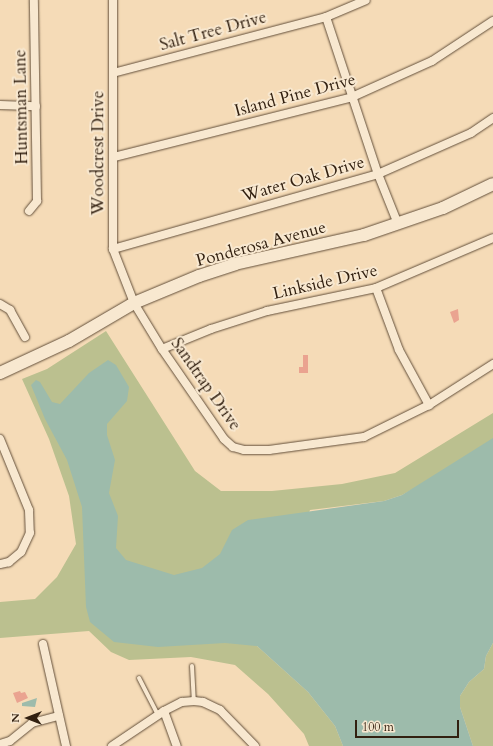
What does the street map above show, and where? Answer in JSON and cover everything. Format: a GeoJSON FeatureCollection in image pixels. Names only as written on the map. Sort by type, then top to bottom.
{"type":"FeatureCollection","features":[{"type":"Feature","properties":{"kind":"street","name":"Huntsman Lane"},"geometry":{"type":"LineString","coordinates":[[29,211],[36,201],[34,0]]}},
{"type":"Feature","properties":{"kind":"street","name":"Woodcrest Drive"},"geometry":{"type":"LineString","coordinates":[[113,0],[113,249],[134,303]]}},
{"type":"Feature","properties":{"kind":"street","name":"Salt Tree Drive"},"geometry":{"type":"LineString","coordinates":[[112,73],[326,17],[366,0]]}},
{"type":"Feature","properties":{"kind":"street"},"geometry":{"type":"LineString","coordinates":[[326,17],[378,174],[398,224]]}},
{"type":"Feature","properties":{"kind":"street","name":"Island Pine Drive"},"geometry":{"type":"LineString","coordinates":[[114,157],[352,97],[432,61],[493,21]]}},
{"type":"Feature","properties":{"kind":"street"},"geometry":{"type":"LineString","coordinates":[[0,106],[36,106]]}},
{"type":"Feature","properties":{"kind":"street","name":"Water Oak Drive"},"geometry":{"type":"LineString","coordinates":[[113,249],[378,174],[471,133],[493,118]]}},
{"type":"Feature","properties":{"kind":"street","name":"Ponderosa Avenue"},"geometry":{"type":"LineString","coordinates":[[0,373],[69,340],[134,303],[235,264],[364,235],[443,208],[493,184]]}},
{"type":"Feature","properties":{"kind":"street","name":"Linkside Drive"},"geometry":{"type":"LineString","coordinates":[[162,349],[211,329],[267,310],[376,288],[493,238]]}},
{"type":"Feature","properties":{"kind":"street"},"geometry":{"type":"LineString","coordinates":[[376,288],[399,350],[429,405]]}},
{"type":"Feature","properties":{"kind":"street","name":"Sandtrap Drive"},"geometry":{"type":"LineString","coordinates":[[134,303],[162,349],[224,439],[233,447],[244,450],[269,450],[364,437],[429,405],[493,364]]}},
{"type":"Feature","properties":{"kind":"street"},"geometry":{"type":"LineString","coordinates":[[0,304],[12,313],[25,337]]}},
{"type":"Feature","properties":{"kind":"street"},"geometry":{"type":"LineString","coordinates":[[0,439],[29,510],[30,533],[21,552],[9,562],[0,564]]}},
{"type":"Feature","properties":{"kind":"street"},"geometry":{"type":"LineString","coordinates":[[44,644],[66,746]]}},
{"type":"Feature","properties":{"kind":"street"},"geometry":{"type":"LineString","coordinates":[[112,746],[161,713],[182,702],[194,701],[203,702],[220,710],[255,746]]}},
{"type":"Feature","properties":{"kind":"street"},"geometry":{"type":"LineString","coordinates":[[161,713],[177,746]]}},
{"type":"Feature","properties":{"kind":"street"},"geometry":{"type":"LineString","coordinates":[[0,744],[10,741],[32,723],[59,716]]}},
{"type":"Feature","properties":{"kind":"lane"},"geometry":{"type":"LineString","coordinates":[[192,666],[194,701]]}},
{"type":"Feature","properties":{"kind":"lane"},"geometry":{"type":"LineString","coordinates":[[139,678],[161,713]]}},
{"type":"Feature","properties":{"kind":"green space"},"geometry":{"type":"Polygon","coordinates":[[[106,331],[195,471],[221,491],[272,491],[342,484],[395,473],[493,413],[493,520],[422,484],[402,495],[384,501],[310,510],[257,646],[308,692],[335,726],[343,746],[309,746],[304,734],[268,694],[235,665],[191,657],[129,660],[111,652],[89,631],[0,638],[0,602],[35,599],[57,577],[76,544],[69,496],[49,439],[22,379],[47,369],[106,331]]]}},
{"type":"Feature","properties":{"kind":"green space"},"geometry":{"type":"Polygon","coordinates":[[[493,643],[493,746],[473,746],[460,707],[460,696],[469,682],[484,669],[486,656],[493,643]]]}},
{"type":"Feature","properties":{"kind":"shaded area"},"geometry":{"type":"Polygon","coordinates":[[[108,360],[116,365],[129,387],[127,401],[107,424],[107,435],[115,460],[109,493],[118,516],[116,548],[126,560],[174,575],[202,568],[220,554],[232,530],[248,520],[384,501],[402,495],[493,438],[493,643],[486,656],[484,669],[469,682],[460,696],[460,707],[473,746],[343,746],[335,726],[308,692],[257,646],[225,643],[158,647],[114,642],[90,622],[86,607],[82,507],[67,460],[45,419],[31,385],[36,380],[40,382],[52,402],[60,404],[89,373],[108,360]]]}},
{"type":"Feature","properties":{"kind":"shaded area"},"geometry":{"type":"Polygon","coordinates":[[[37,698],[35,707],[22,706],[22,703],[37,698]]]}},
{"type":"Feature","properties":{"kind":"building"},"geometry":{"type":"Polygon","coordinates":[[[458,309],[459,320],[454,323],[450,312],[458,309]]]}},
{"type":"Feature","properties":{"kind":"building"},"geometry":{"type":"Polygon","coordinates":[[[303,355],[308,355],[308,373],[299,373],[299,367],[303,367],[303,355]]]}},
{"type":"Feature","properties":{"kind":"building"},"geometry":{"type":"Polygon","coordinates":[[[20,691],[21,693],[25,692],[28,698],[17,703],[13,693],[20,691]]]}}]}
